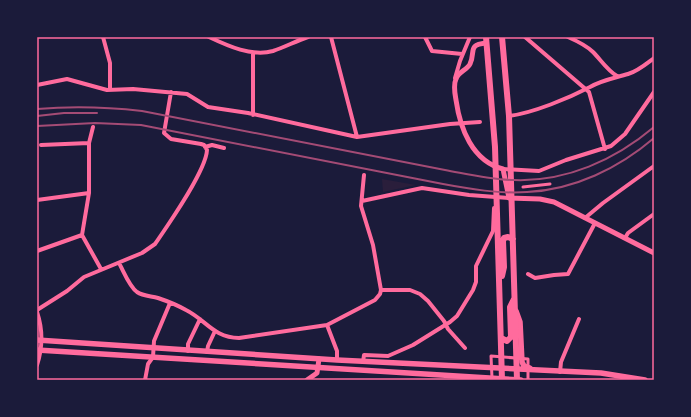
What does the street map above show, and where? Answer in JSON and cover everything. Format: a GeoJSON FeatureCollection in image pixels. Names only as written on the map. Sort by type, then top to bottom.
{"type":"FeatureCollection","features":[{"type":"Feature","properties":{"kind":"main road"},"geometry":{"type":"LineString","coordinates":[[502,37],[509,116],[517,380]]}},
{"type":"Feature","properties":{"kind":"main road"},"geometry":{"type":"LineString","coordinates":[[486,40],[493,116],[501,267]]}},
{"type":"Feature","properties":{"kind":"main road"},"geometry":{"type":"LineString","coordinates":[[502,379],[499,288],[503,241],[506,237],[510,237],[512,239]]}},
{"type":"Feature","properties":{"kind":"main road"},"geometry":{"type":"LineString","coordinates":[[501,338],[507,341],[511,337],[510,307],[514,298]]}},
{"type":"Feature","properties":{"kind":"main road"},"geometry":{"type":"LineString","coordinates":[[515,309],[520,322],[522,364],[527,368],[560,372]]}},
{"type":"Feature","properties":{"kind":"main road"},"geometry":{"type":"LineString","coordinates":[[39,340],[362,362],[601,373],[645,380]]}},
{"type":"Feature","properties":{"kind":"main road"},"geometry":{"type":"LineString","coordinates":[[39,350],[319,366],[521,380]]}},
{"type":"Feature","properties":{"kind":"street"},"geometry":{"type":"LineString","coordinates":[[103,37],[110,63],[110,90]]}},
{"type":"Feature","properties":{"kind":"street"},"geometry":{"type":"LineString","coordinates":[[209,37],[235,48],[253,53],[272,51],[308,37]]}},
{"type":"Feature","properties":{"kind":"street"},"geometry":{"type":"LineString","coordinates":[[294,37],[295,42]]}},
{"type":"Feature","properties":{"kind":"street"},"geometry":{"type":"LineString","coordinates":[[331,37],[357,137]]}},
{"type":"Feature","properties":{"kind":"street"},"geometry":{"type":"LineString","coordinates":[[425,37],[432,51],[462,54]]}},
{"type":"Feature","properties":{"kind":"street"},"geometry":{"type":"LineString","coordinates":[[470,37],[457,69],[455,79],[456,102],[461,124],[471,145],[481,157],[494,166],[539,171],[566,160],[605,149],[618,142],[625,134],[654,92]]}},
{"type":"Feature","properties":{"kind":"street"},"geometry":{"type":"LineString","coordinates":[[525,37],[587,89],[605,149]]}},
{"type":"Feature","properties":{"kind":"street"},"geometry":{"type":"LineString","coordinates":[[568,37],[580,42],[593,52],[607,69],[617,76]]}},
{"type":"Feature","properties":{"kind":"street"},"geometry":{"type":"LineString","coordinates":[[455,79],[469,66],[472,60],[472,50],[475,46],[486,40]]}},
{"type":"Feature","properties":{"kind":"street"},"geometry":{"type":"LineString","coordinates":[[253,53],[253,115]]}},
{"type":"Feature","properties":{"kind":"street"},"geometry":{"type":"LineString","coordinates":[[509,116],[520,114],[572,96],[617,76],[628,74],[654,58]]}},
{"type":"Feature","properties":{"kind":"street"},"geometry":{"type":"LineString","coordinates":[[37,85],[67,79],[110,90],[133,89],[187,94],[208,107],[357,137],[480,122]]}},
{"type":"Feature","properties":{"kind":"street"},"geometry":{"type":"LineString","coordinates":[[37,365],[41,325],[37,311],[67,292],[84,277],[142,253],[156,244],[196,180],[207,153],[205,147],[201,144],[171,139],[164,133],[171,92]]}},
{"type":"Feature","properties":{"kind":"street"},"geometry":{"type":"LineString","coordinates":[[93,127],[89,143],[88,192],[82,235],[101,269]]}},
{"type":"Feature","properties":{"kind":"street"},"geometry":{"type":"LineString","coordinates":[[41,145],[89,143]]}},
{"type":"Feature","properties":{"kind":"street"},"geometry":{"type":"LineString","coordinates":[[205,147],[212,145],[224,148]]}},
{"type":"Feature","properties":{"kind":"street"},"geometry":{"type":"LineString","coordinates":[[585,218],[654,166]]}},
{"type":"Feature","properties":{"kind":"street"},"geometry":{"type":"LineString","coordinates":[[503,168],[509,198]]}},
{"type":"Feature","properties":{"kind":"street"},"geometry":{"type":"LineString","coordinates":[[119,263],[133,288],[137,292],[186,310],[222,336],[239,338],[327,325],[375,300],[380,294],[381,290],[373,245],[361,206],[364,175]]}},
{"type":"Feature","properties":{"kind":"street"},"geometry":{"type":"LineString","coordinates":[[523,187],[550,184]]}},
{"type":"Feature","properties":{"kind":"street"},"geometry":{"type":"LineString","coordinates":[[362,201],[422,188],[495,198],[548,201],[654,252]]}},
{"type":"Feature","properties":{"kind":"street"},"geometry":{"type":"LineString","coordinates":[[37,200],[88,192]]}},
{"type":"Feature","properties":{"kind":"street"},"geometry":{"type":"LineString","coordinates":[[362,362],[364,355],[388,356],[413,345],[457,316],[473,290],[476,282],[476,266],[484,254],[493,232],[495,198]]}},
{"type":"Feature","properties":{"kind":"street"},"geometry":{"type":"LineString","coordinates":[[625,238],[628,233],[654,214]]}},
{"type":"Feature","properties":{"kind":"street"},"geometry":{"type":"LineString","coordinates":[[528,274],[535,278],[568,274],[595,223]]}},
{"type":"Feature","properties":{"kind":"street"},"geometry":{"type":"LineString","coordinates":[[37,251],[82,235]]}},
{"type":"Feature","properties":{"kind":"street"},"geometry":{"type":"LineString","coordinates":[[381,290],[410,290],[420,294],[465,348]]}},
{"type":"Feature","properties":{"kind":"street"},"geometry":{"type":"LineString","coordinates":[[145,380],[148,364],[153,357],[155,340],[170,303]]}},
{"type":"Feature","properties":{"kind":"street"},"geometry":{"type":"LineString","coordinates":[[188,351],[188,344],[200,319]]}},
{"type":"Feature","properties":{"kind":"street"},"geometry":{"type":"LineString","coordinates":[[560,372],[561,362],[579,319]]}},
{"type":"Feature","properties":{"kind":"street"},"geometry":{"type":"LineString","coordinates":[[327,325],[337,351],[337,360]]}},
{"type":"Feature","properties":{"kind":"street"},"geometry":{"type":"LineString","coordinates":[[207,352],[208,346],[215,331]]}},
{"type":"Feature","properties":{"kind":"street"},"geometry":{"type":"LineString","coordinates":[[492,380],[491,356],[528,359],[528,380]]}},
{"type":"Feature","properties":{"kind":"street"},"geometry":{"type":"LineString","coordinates":[[307,380],[317,373],[319,359]]}},
{"type":"Feature","properties":{"kind":"shaded area"},"geometry":{"type":"Polygon","coordinates":[[[382,179],[416,185],[383,192],[382,179]]]}},
{"type":"Feature","properties":{"kind":"railway"},"geometry":{"type":"LineString","coordinates":[[37,109],[90,107],[142,111],[470,175],[514,180],[533,180],[552,177],[589,167],[623,149],[654,127]]}},
{"type":"Feature","properties":{"kind":"railway"},"geometry":{"type":"LineString","coordinates":[[37,116],[64,113],[97,113]]}},
{"type":"Feature","properties":{"kind":"railway"},"geometry":{"type":"LineString","coordinates":[[37,126],[95,123],[141,125],[443,184],[495,192],[527,192],[545,190],[579,182],[611,168],[626,159],[654,138]]}}]}
